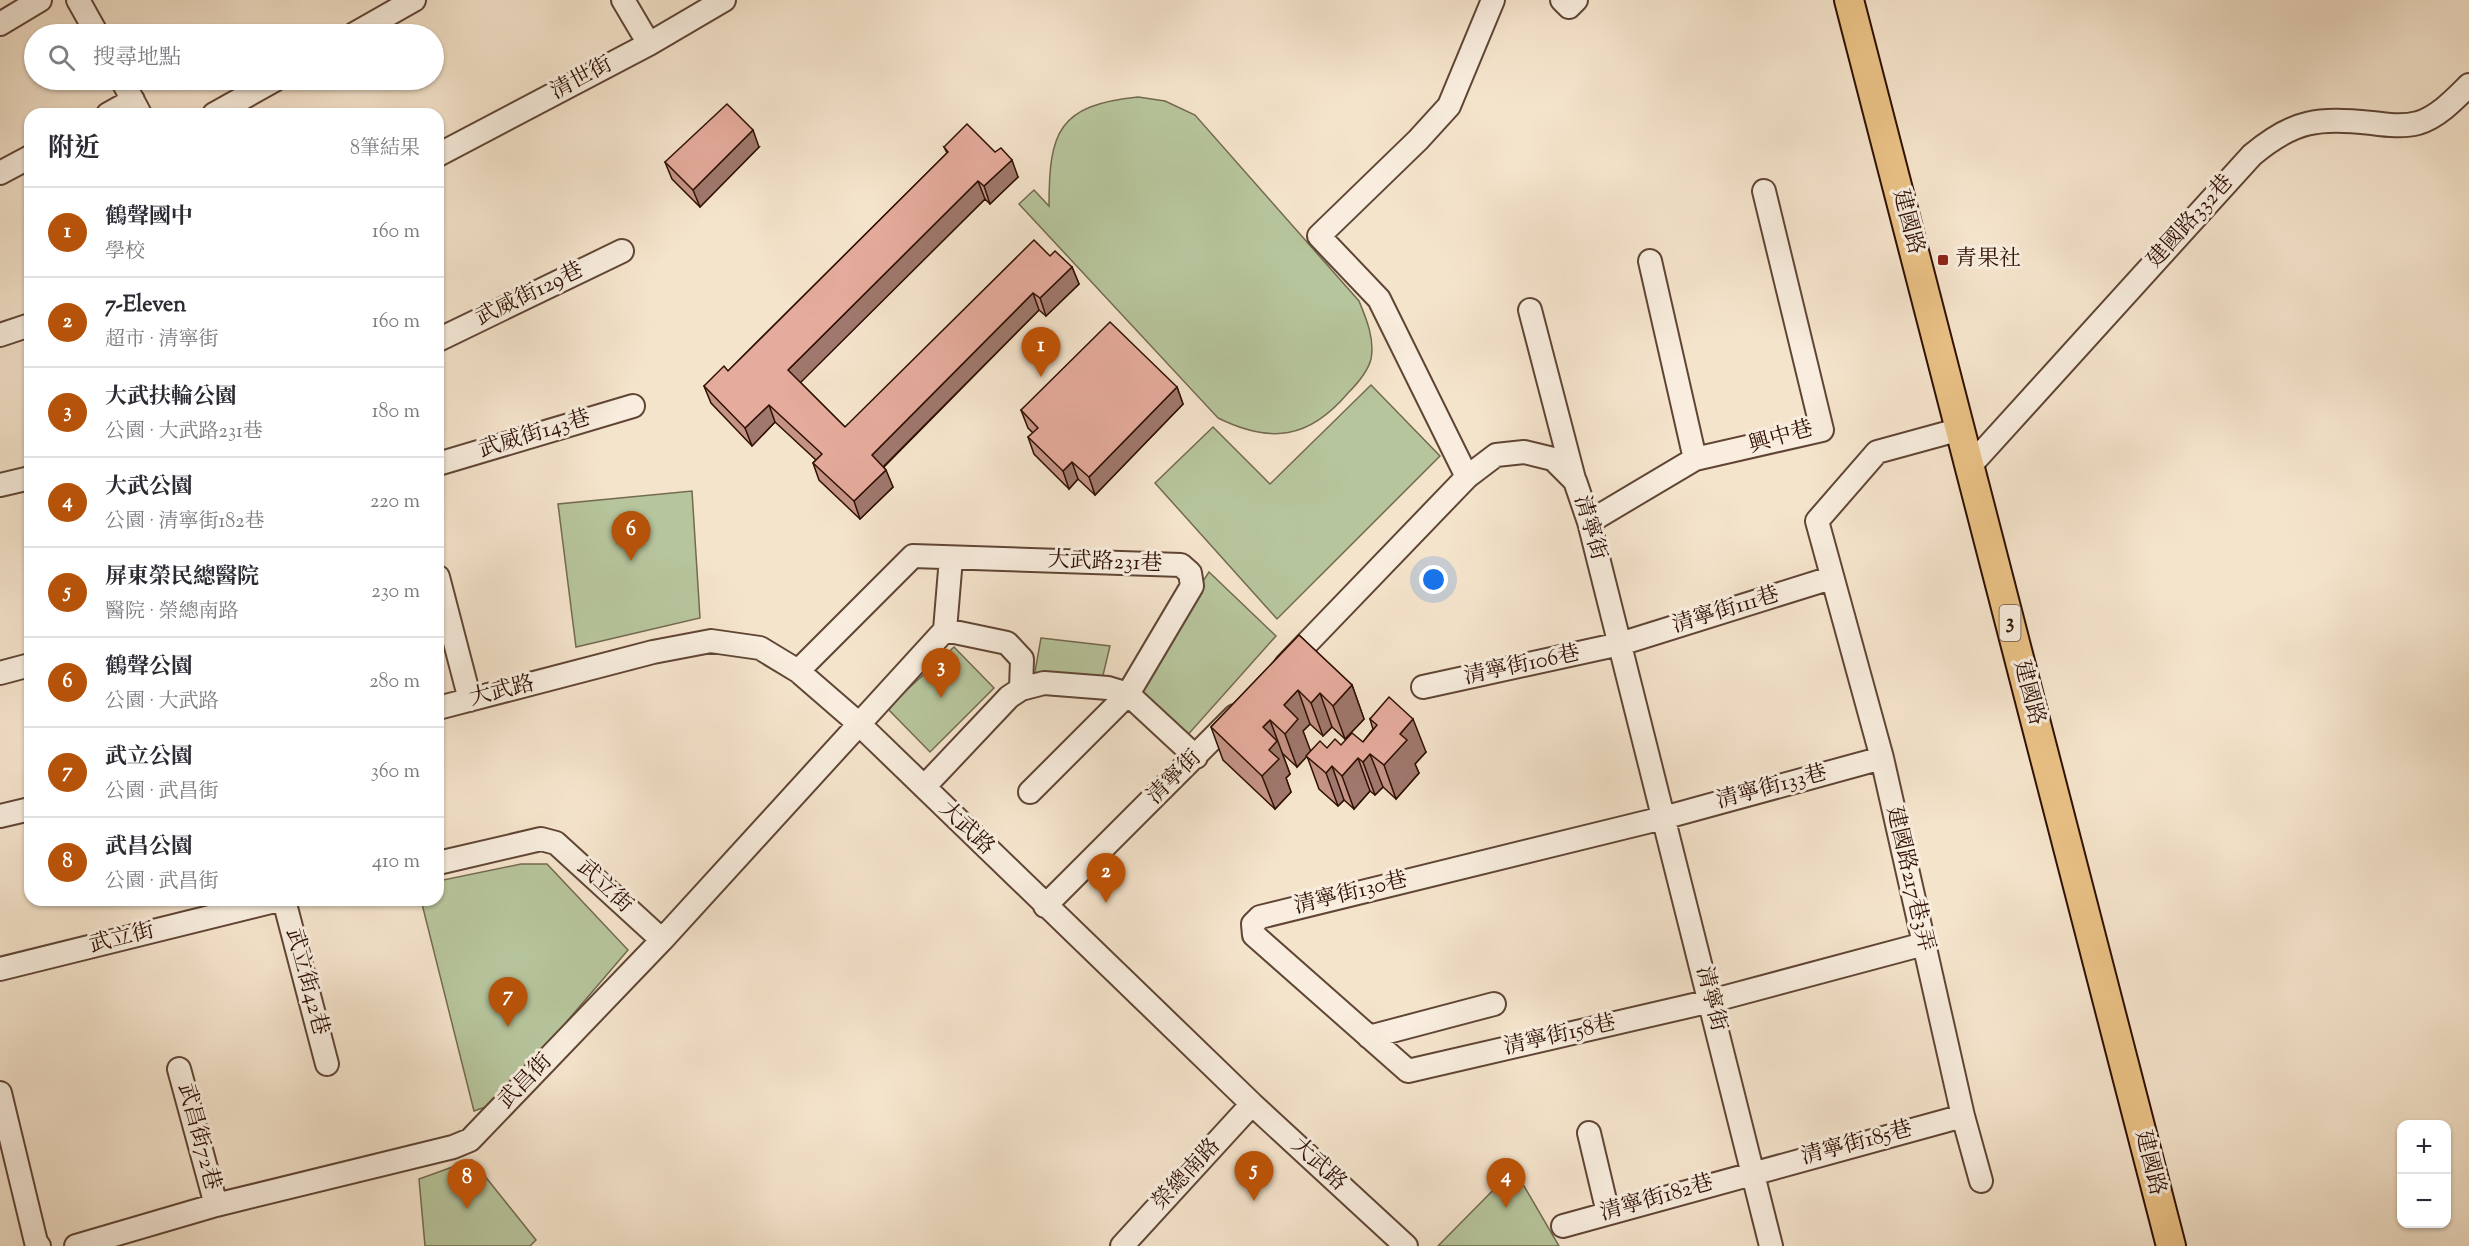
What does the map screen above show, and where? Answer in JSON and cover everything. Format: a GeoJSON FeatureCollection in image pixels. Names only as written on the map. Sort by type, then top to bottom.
{"type":"FeatureCollection","features":[{"type":"Feature","properties":{"kind":"main road","name":"建國路"},"geometry":{"type":"LineString","coordinates":[[1849,0],[2171,1246]]}},
{"type":"Feature","properties":{"kind":"street"},"geometry":{"type":"LineString","coordinates":[[0,24],[40,0]]}},
{"type":"Feature","properties":{"kind":"street"},"geometry":{"type":"LineString","coordinates":[[78,0],[91,24]]}},
{"type":"Feature","properties":{"kind":"street"},"geometry":{"type":"LineString","coordinates":[[372,24],[414,0]]}},
{"type":"Feature","properties":{"kind":"street"},"geometry":{"type":"LineString","coordinates":[[623,0],[649,44]]}},
{"type":"Feature","properties":{"kind":"street","name":"清世街"},"geometry":{"type":"LineString","coordinates":[[444,152],[649,44],[724,0]]}},
{"type":"Feature","properties":{"kind":"street"},"geometry":{"type":"LineString","coordinates":[[1467,477],[1379,298],[1319,236],[1418,140],[1449,106],[1493,0]]}},
{"type":"Feature","properties":{"kind":"street"},"geometry":{"type":"LineString","coordinates":[[1562,0],[1569,7],[1576,0]]}},
{"type":"Feature","properties":{"kind":"street","name":"建國路332巷"},"geometry":{"type":"LineString","coordinates":[[1969,467],[2252,154],[2271,139],[2297,125],[2328,119],[2396,126],[2419,123],[2455,100],[2469,85]]}},
{"type":"Feature","properties":{"kind":"street"},"geometry":{"type":"LineString","coordinates":[[128,90],[137,107]]}},
{"type":"Feature","properties":{"kind":"street"},"geometry":{"type":"LineString","coordinates":[[225,108],[257,90]]}},
{"type":"Feature","properties":{"kind":"street"},"geometry":{"type":"LineString","coordinates":[[0,173],[24,160]]}},
{"type":"Feature","properties":{"kind":"street","name":"興中巷"},"geometry":{"type":"LineString","coordinates":[[1589,522],[1695,459],[1822,430],[1764,191]]}},
{"type":"Feature","properties":{"kind":"street","name":"武威街129巷"},"geometry":{"type":"LineString","coordinates":[[444,337],[622,251]]}},
{"type":"Feature","properties":{"kind":"street"},"geometry":{"type":"LineString","coordinates":[[1650,261],[1695,459]]}},
{"type":"Feature","properties":{"kind":"street"},"geometry":{"type":"LineString","coordinates":[[1530,310],[1575,481]]}},
{"type":"Feature","properties":{"kind":"street"},"geometry":{"type":"LineString","coordinates":[[0,335],[24,327]]}},
{"type":"Feature","properties":{"kind":"street","name":"武威街143巷"},"geometry":{"type":"LineString","coordinates":[[444,462],[633,406]]}},
{"type":"Feature","properties":{"kind":"street","name":"建國路217巷3弄"},"geometry":{"type":"LineString","coordinates":[[1961,429],[1877,452],[1817,521],[1882,758],[1963,1116],[1981,1181]]}},
{"type":"Feature","properties":{"kind":"street","name":"清寧街"},"geometry":{"type":"LineString","coordinates":[[1270,680],[1467,477],[1496,455],[1524,452],[1553,459],[1575,481],[1589,522],[1712,1002],[1750,1172],[1771,1246]]}},
{"type":"Feature","properties":{"kind":"street"},"geometry":{"type":"LineString","coordinates":[[0,485],[24,479]]}},
{"type":"Feature","properties":{"kind":"street","name":"大武路231巷"},"geometry":{"type":"LineString","coordinates":[[798,671],[913,556],[1181,565],[1190,573],[1192,586],[1128,694]]}},
{"type":"Feature","properties":{"kind":"street"},"geometry":{"type":"LineString","coordinates":[[858,723],[945,630],[951,558]]}},
{"type":"Feature","properties":{"kind":"street","name":"清寧街111巷"},"geometry":{"type":"LineString","coordinates":[[1620,644],[1831,578]]}},
{"type":"Feature","properties":{"kind":"street"},"geometry":{"type":"LineString","coordinates":[[444,599],[471,700]]}},
{"type":"Feature","properties":{"kind":"street"},"geometry":{"type":"LineString","coordinates":[[945,630],[1007,643],[1022,658],[1022,688]]}},
{"type":"Feature","properties":{"kind":"street","name":"大武路"},"geometry":{"type":"LineString","coordinates":[[444,707],[653,652],[711,641],[760,648],[798,671],[858,723],[1252,1104],[1406,1246]]}},
{"type":"Feature","properties":{"kind":"street","name":"清寧街106巷"},"geometry":{"type":"LineString","coordinates":[[1423,687],[1620,644]]}},
{"type":"Feature","properties":{"kind":"street"},"geometry":{"type":"LineString","coordinates":[[0,673],[24,666]]}},
{"type":"Feature","properties":{"kind":"street"},"geometry":{"type":"LineString","coordinates":[[924,788],[1009,697],[1022,688],[1044,683],[1108,688],[1128,694],[1196,757]]}},
{"type":"Feature","properties":{"kind":"street"},"geometry":{"type":"LineString","coordinates":[[1030,792],[1128,694]]}},
{"type":"Feature","properties":{"kind":"street","name":"清寧街"},"geometry":{"type":"LineString","coordinates":[[1045,906],[1254,697]]}},
{"type":"Feature","properties":{"kind":"street","name":"武昌街"},"geometry":{"type":"LineString","coordinates":[[76,1246],[216,1205],[453,1147],[470,1140],[662,940],[858,723]]}},
{"type":"Feature","properties":{"kind":"street","name":"清寧街133巷"},"geometry":{"type":"LineString","coordinates":[[1663,818],[1882,758]]}},
{"type":"Feature","properties":{"kind":"street"},"geometry":{"type":"LineString","coordinates":[[0,816],[24,810]]}},
{"type":"Feature","properties":{"kind":"street","name":"清寧街130巷"},"geometry":{"type":"LineString","coordinates":[[1408,1071],[1261,943],[1254,935],[1252,924],[1260,917],[1663,818]]}},
{"type":"Feature","properties":{"kind":"street","name":"武立街"},"geometry":{"type":"LineString","coordinates":[[444,862],[541,839],[556,843],[662,940]]}},
{"type":"Feature","properties":{"kind":"street","name":"武立街"},"geometry":{"type":"LineString","coordinates":[[0,969],[255,906]]}},
{"type":"Feature","properties":{"kind":"street","name":"武立街42巷"},"geometry":{"type":"LineString","coordinates":[[286,906],[327,1064]]}},
{"type":"Feature","properties":{"kind":"street","name":"清寧街158巷"},"geometry":{"type":"LineString","coordinates":[[1408,1071],[1712,1002],[1924,944]]}},
{"type":"Feature","properties":{"kind":"street"},"geometry":{"type":"LineString","coordinates":[[1369,1037],[1494,1004]]}},
{"type":"Feature","properties":{"kind":"street","name":"武昌街72巷"},"geometry":{"type":"LineString","coordinates":[[179,1069],[216,1205]]}},
{"type":"Feature","properties":{"kind":"street"},"geometry":{"type":"LineString","coordinates":[[0,1093],[36,1242],[39,1246]]}},
{"type":"Feature","properties":{"kind":"street","name":"榮總南路"},"geometry":{"type":"LineString","coordinates":[[1122,1246],[1252,1104]]}},
{"type":"Feature","properties":{"kind":"street","name":"清寧街185巷"},"geometry":{"type":"LineString","coordinates":[[1750,1172],[1963,1116]]}},
{"type":"Feature","properties":{"kind":"street"},"geometry":{"type":"LineString","coordinates":[[1589,1133],[1608,1213]]}},
{"type":"Feature","properties":{"kind":"street","name":"清寧街182巷"},"geometry":{"type":"LineString","coordinates":[[1563,1226],[1750,1172]]}},
{"type":"Feature","properties":{"kind":"green space"},"geometry":{"type":"Polygon","coordinates":[[[1138,97],[1165,101],[1195,115],[1359,301],[1371,336],[1370,364],[1365,373],[1333,408],[1319,420],[1304,428],[1272,434],[1255,432],[1218,418],[1019,204],[1034,190],[1049,206],[1052,159],[1056,141],[1064,127],[1075,115],[1090,107],[1111,101],[1138,97]]]}},
{"type":"Feature","properties":{"kind":"green space"},"geometry":{"type":"Polygon","coordinates":[[[1371,385],[1440,456],[1277,619],[1155,483],[1213,427],[1270,484],[1371,385]]]}},
{"type":"Feature","properties":{"kind":"green space"},"geometry":{"type":"Polygon","coordinates":[[[692,491],[700,618],[576,647],[558,504],[692,491]]]}},
{"type":"Feature","properties":{"kind":"green space"},"geometry":{"type":"Polygon","coordinates":[[[1209,572],[1276,636],[1185,738],[1139,689],[1160,647],[1209,572]]]}},
{"type":"Feature","properties":{"kind":"green space"},"geometry":{"type":"Polygon","coordinates":[[[1041,638],[1110,646],[1100,688],[1034,677],[1041,638]]]}},
{"type":"Feature","properties":{"kind":"green space"},"geometry":{"type":"Polygon","coordinates":[[[954,647],[994,688],[930,752],[887,708],[954,647]]]}},
{"type":"Feature","properties":{"kind":"green space"},"geometry":{"type":"Polygon","coordinates":[[[521,864],[547,864],[628,950],[497,1103],[474,1111],[423,906],[444,906],[444,880],[521,864]]]}},
{"type":"Feature","properties":{"kind":"green space"},"geometry":{"type":"Polygon","coordinates":[[[472,1160],[536,1240],[530,1246],[425,1246],[419,1179],[472,1160]]]}},
{"type":"Feature","properties":{"kind":"green space"},"geometry":{"type":"Polygon","coordinates":[[[1514,1169],[1559,1246],[1438,1246],[1514,1169]]]}},
{"type":"Feature","properties":{"kind":"building"},"geometry":{"type":"Polygon","coordinates":[[[727,104],[753,130],[693,190],[665,162],[727,104]]]}},
{"type":"Feature","properties":{"kind":"building"},"geometry":{"type":"Polygon","coordinates":[[[967,124],[995,152],[1001,148],[1012,160],[984,186],[978,181],[788,370],[845,427],[1034,240],[1050,256],[1055,251],[1072,267],[1040,298],[1033,293],[872,455],[886,470],[854,501],[813,463],[822,454],[769,405],[745,428],[704,386],[724,366],[728,371],[948,152],[944,147],[967,124]]]}},
{"type":"Feature","properties":{"kind":"building"},"geometry":{"type":"Polygon","coordinates":[[[1110,322],[1177,387],[1089,477],[1072,462],[1063,471],[1028,437],[1038,428],[1021,410],[1110,322]]]}},
{"type":"Feature","properties":{"kind":"building"},"geometry":{"type":"Polygon","coordinates":[[[1299,635],[1352,685],[1333,706],[1320,693],[1311,703],[1298,690],[1284,705],[1298,719],[1285,734],[1270,720],[1263,727],[1277,741],[1269,750],[1279,759],[1262,776],[1211,727],[1299,635]]]}},
{"type":"Feature","properties":{"kind":"building"},"geometry":{"type":"Polygon","coordinates":[[[1389,697],[1413,719],[1400,734],[1407,740],[1384,765],[1370,754],[1363,762],[1358,758],[1342,776],[1332,766],[1326,773],[1306,756],[1320,741],[1327,748],[1335,739],[1341,745],[1352,733],[1363,742],[1377,725],[1370,719],[1389,697]]]}},
{"type":"Feature","properties":{"kind":"place","name":"青果社"},"geometry":{"type":"Point","coordinates":[1943,260]}},
{"type":"Feature","properties":{"kind":"place","name":"鶴聲國中"},"geometry":{"type":"Point","coordinates":[1041,377]}},
{"type":"Feature","properties":{"kind":"place","name":"鶴聲公園"},"geometry":{"type":"Point","coordinates":[631,561]}},
{"type":"Feature","properties":{"kind":"place","name":"大武扶輪公園"},"geometry":{"type":"Point","coordinates":[941,698]}},
{"type":"Feature","properties":{"kind":"place","name":"7-Eleven"},"geometry":{"type":"Point","coordinates":[1106,903]}},
{"type":"Feature","properties":{"kind":"place","name":"武立公園"},"geometry":{"type":"Point","coordinates":[508,1027]}},
{"type":"Feature","properties":{"kind":"place","name":"屏東榮民總醫院"},"geometry":{"type":"Point","coordinates":[1254,1201]}},
{"type":"Feature","properties":{"kind":"place","name":"大武公園"},"geometry":{"type":"Point","coordinates":[1506,1208]}},
{"type":"Feature","properties":{"kind":"place","name":"武昌公園"},"geometry":{"type":"Point","coordinates":[467,1209]}}]}
